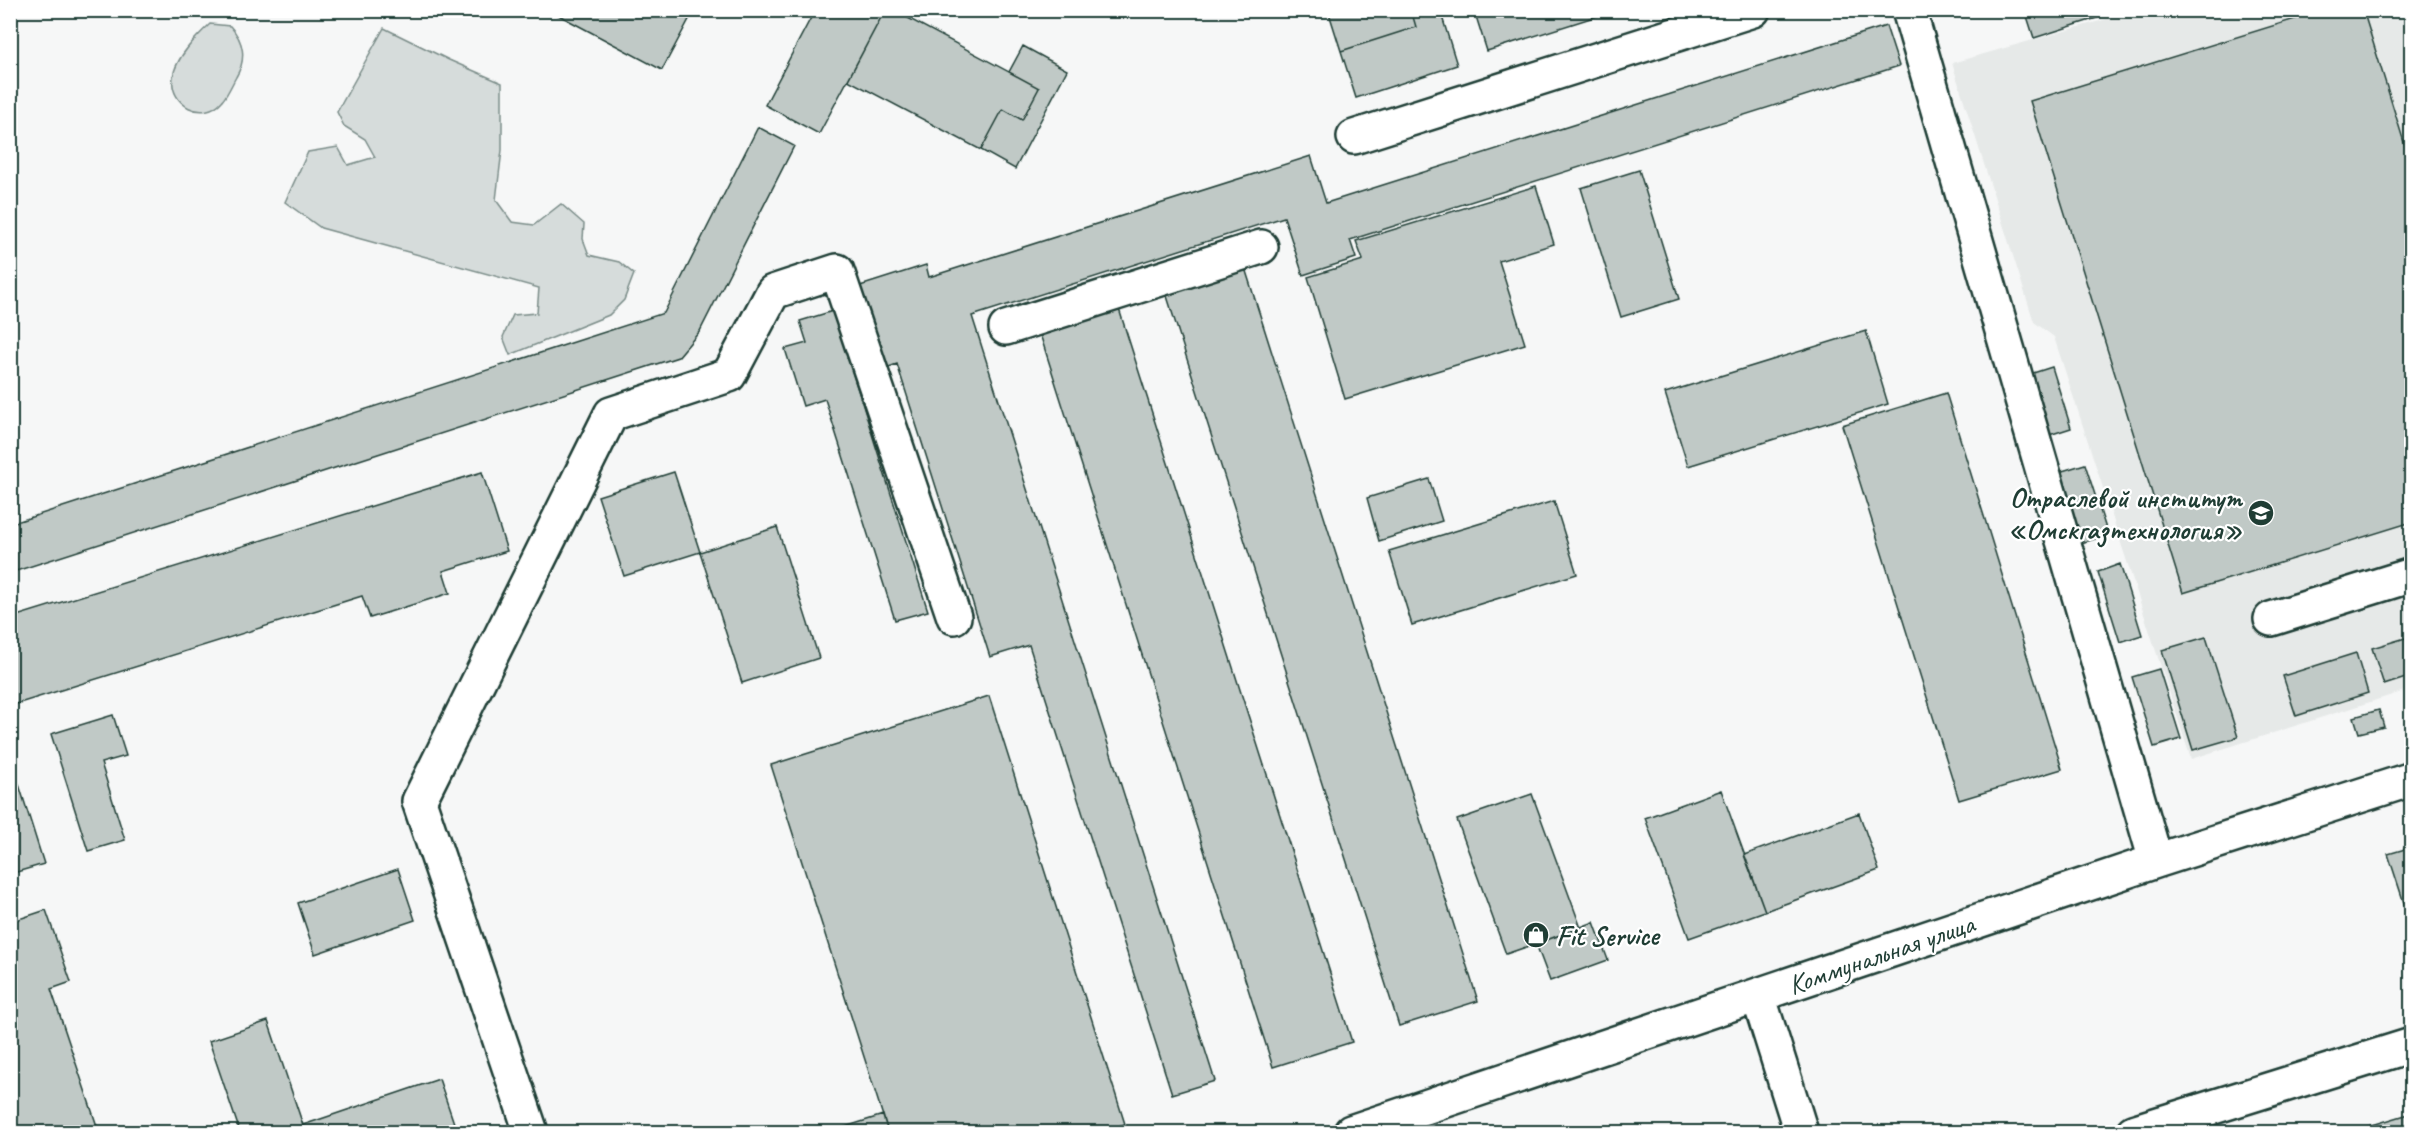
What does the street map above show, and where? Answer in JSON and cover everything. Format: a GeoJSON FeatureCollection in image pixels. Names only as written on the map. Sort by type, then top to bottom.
{"type":"FeatureCollection","features":[{"type":"Feature","properties":{"kind":"street"},"geometry":{"type":"LineString","coordinates":[[1354,137],[1753,10]]}},
{"type":"Feature","properties":{"kind":"street"},"geometry":{"type":"LineString","coordinates":[[1909,10],[2156,861]]}},
{"type":"Feature","properties":{"kind":"street"},"geometry":{"type":"LineString","coordinates":[[1006,327],[1261,247]]}},
{"type":"Feature","properties":{"kind":"street"},"geometry":{"type":"LineString","coordinates":[[531,1132],[419,801],[611,414],[729,375],[773,292],[837,271],[954,617]]}},
{"type":"Feature","properties":{"kind":"street"},"geometry":{"type":"LineString","coordinates":[[2271,619],[2412,576]]}},
{"type":"Feature","properties":{"kind":"street","name":"Коммунальная улица"},"geometry":{"type":"LineString","coordinates":[[1351,1132],[2156,861],[2412,779]]}},
{"type":"Feature","properties":{"kind":"street"},"geometry":{"type":"LineString","coordinates":[[1758,996],[1801,1132]]}},
{"type":"Feature","properties":{"kind":"street"},"geometry":{"type":"LineString","coordinates":[[2133,1132],[2412,1045]]}},
{"type":"Feature","properties":{"kind":"shaded area","name":"Отраслевой институт «Омскгазтехнология»"},"geometry":{"type":"Polygon","coordinates":[[[2135,11],[2411,11],[2411,689],[2191,759],[2054,337],[2034,322],[1952,63],[2135,11]]]}},
{"type":"Feature","properties":{"kind":"shaded area"},"geometry":{"type":"Polygon","coordinates":[[[210,24],[230,26],[235,32],[241,44],[242,64],[222,101],[206,110],[197,110],[189,108],[176,96],[173,77],[182,55],[210,24]]]}},
{"type":"Feature","properties":{"kind":"shaded area"},"geometry":{"type":"Polygon","coordinates":[[[384,28],[502,83],[502,150],[496,200],[512,222],[534,225],[561,204],[584,224],[583,239],[589,255],[619,262],[634,274],[624,300],[609,315],[510,355],[503,337],[513,315],[537,313],[539,288],[321,228],[285,202],[308,152],[338,147],[348,165],[375,157],[365,139],[344,126],[337,112],[384,28]]]}},
{"type":"Feature","properties":{"kind":"building"},"geometry":{"type":"Polygon","coordinates":[[[549,10],[694,10],[662,70],[549,10]]]}},
{"type":"Feature","properties":{"kind":"building"},"geometry":{"type":"Polygon","coordinates":[[[815,10],[885,10],[819,134],[765,105],[815,10]]]}},
{"type":"Feature","properties":{"kind":"building"},"geometry":{"type":"Polygon","coordinates":[[[885,10],[893,10],[1039,88],[1022,120],[1003,109],[981,150],[848,80],[885,10]]]}},
{"type":"Feature","properties":{"kind":"building"},"geometry":{"type":"Polygon","coordinates":[[[1328,10],[1411,10],[1416,27],[1341,51],[1328,10]]]}},
{"type":"Feature","properties":{"kind":"building"},"geometry":{"type":"Polygon","coordinates":[[[1411,10],[1440,10],[1457,65],[1356,98],[1341,51],[1416,27],[1411,10]]]}},
{"type":"Feature","properties":{"kind":"building"},"geometry":{"type":"Polygon","coordinates":[[[1474,10],[1616,10],[1487,51],[1474,10]]]}},
{"type":"Feature","properties":{"kind":"building"},"geometry":{"type":"Polygon","coordinates":[[[2025,10],[2122,10],[2034,38],[2025,10]]]}},
{"type":"Feature","properties":{"kind":"building","name":"Отраслевой институт «Омскгазтехнология»"},"geometry":{"type":"Polygon","coordinates":[[[2324,10],[2363,10],[2412,168],[2412,522],[2183,593],[2030,101],[2324,10]]]}},
{"type":"Feature","properties":{"kind":"building"},"geometry":{"type":"Polygon","coordinates":[[[1886,26],[1899,66],[1350,240],[1356,258],[1303,275],[1284,217],[972,316],[1215,1081],[1172,1094],[1029,645],[990,657],[897,364],[886,368],[860,286],[926,265],[929,277],[1311,156],[1326,203],[1886,26]]]}},
{"type":"Feature","properties":{"kind":"building"},"geometry":{"type":"Polygon","coordinates":[[[1023,46],[1067,70],[1015,169],[981,150],[1003,109],[1022,120],[1039,88],[1009,72],[1023,46]]]}},
{"type":"Feature","properties":{"kind":"building"},"geometry":{"type":"Polygon","coordinates":[[[758,127],[794,146],[700,331],[678,357],[10,573],[10,524],[664,313],[758,127]]]}},
{"type":"Feature","properties":{"kind":"building"},"geometry":{"type":"Polygon","coordinates":[[[1639,170],[1679,299],[1621,317],[1581,188],[1639,170]]]}},
{"type":"Feature","properties":{"kind":"building"},"geometry":{"type":"Polygon","coordinates":[[[1536,186],[1554,244],[1499,261],[1525,344],[1345,399],[1308,277],[1363,260],[1356,241],[1536,186]]]}},
{"type":"Feature","properties":{"kind":"building"},"geometry":{"type":"Polygon","coordinates":[[[1245,268],[1478,1001],[1399,1026],[1166,293],[1245,268]]]}},
{"type":"Feature","properties":{"kind":"building"},"geometry":{"type":"Polygon","coordinates":[[[1119,309],[1352,1042],[1273,1067],[1040,334],[1119,309]]]}},
{"type":"Feature","properties":{"kind":"building"},"geometry":{"type":"Polygon","coordinates":[[[833,311],[928,611],[895,620],[825,399],[803,406],[785,349],[807,343],[800,321],[833,311]]]}},
{"type":"Feature","properties":{"kind":"building"},"geometry":{"type":"Polygon","coordinates":[[[1866,331],[1888,404],[1688,466],[1665,393],[1866,331]]]}},
{"type":"Feature","properties":{"kind":"building"},"geometry":{"type":"Polygon","coordinates":[[[2052,367],[2071,428],[2046,436],[2027,375],[2052,367]]]}},
{"type":"Feature","properties":{"kind":"building"},"geometry":{"type":"Polygon","coordinates":[[[1946,393],[2062,769],[1959,800],[1842,425],[1946,393]]]}},
{"type":"Feature","properties":{"kind":"building"},"geometry":{"type":"Polygon","coordinates":[[[2085,464],[2108,535],[2081,543],[2059,472],[2085,464]]]}},
{"type":"Feature","properties":{"kind":"building"},"geometry":{"type":"Polygon","coordinates":[[[482,472],[507,551],[443,571],[450,593],[370,618],[362,596],[10,706],[10,618],[482,472]]]}},
{"type":"Feature","properties":{"kind":"building"},"geometry":{"type":"Polygon","coordinates":[[[674,472],[700,552],[624,576],[598,496],[674,472]]]}},
{"type":"Feature","properties":{"kind":"building"},"geometry":{"type":"Polygon","coordinates":[[[1429,479],[1442,521],[1379,541],[1367,498],[1429,479]]]}},
{"type":"Feature","properties":{"kind":"building"},"geometry":{"type":"Polygon","coordinates":[[[1554,501],[1577,574],[1412,625],[1389,551],[1554,501]]]}},
{"type":"Feature","properties":{"kind":"building"},"geometry":{"type":"Polygon","coordinates":[[[777,527],[819,658],[742,683],[700,552],[777,527]]]}},
{"type":"Feature","properties":{"kind":"building"},"geometry":{"type":"Polygon","coordinates":[[[2120,564],[2142,635],[2120,642],[2098,572],[2120,564]]]}},
{"type":"Feature","properties":{"kind":"building"},"geometry":{"type":"Polygon","coordinates":[[[2412,636],[2412,676],[2384,685],[2372,648],[2412,636]]]}},
{"type":"Feature","properties":{"kind":"building"},"geometry":{"type":"Polygon","coordinates":[[[2206,637],[2238,737],[2193,750],[2162,650],[2206,637]]]}},
{"type":"Feature","properties":{"kind":"building"},"geometry":{"type":"Polygon","coordinates":[[[2356,653],[2368,693],[2296,716],[2283,676],[2356,653]]]}},
{"type":"Feature","properties":{"kind":"building"},"geometry":{"type":"Polygon","coordinates":[[[2159,669],[2181,739],[2154,747],[2132,677],[2159,669]]]}},
{"type":"Feature","properties":{"kind":"building"},"geometry":{"type":"Polygon","coordinates":[[[989,696],[1125,1124],[1098,1132],[888,1132],[771,765],[989,696]]]}},
{"type":"Feature","properties":{"kind":"building"},"geometry":{"type":"Polygon","coordinates":[[[2379,710],[2384,727],[2359,733],[2354,717],[2379,710]]]}},
{"type":"Feature","properties":{"kind":"building"},"geometry":{"type":"Polygon","coordinates":[[[113,715],[126,756],[101,763],[125,840],[88,851],[51,734],[113,715]]]}},
{"type":"Feature","properties":{"kind":"building"},"geometry":{"type":"Polygon","coordinates":[[[10,756],[44,864],[10,874],[10,756]]]}},
{"type":"Feature","properties":{"kind":"building"},"geometry":{"type":"Polygon","coordinates":[[[1721,790],[1765,911],[1689,938],[1645,818],[1721,790]]]}},
{"type":"Feature","properties":{"kind":"building"},"geometry":{"type":"Polygon","coordinates":[[[1532,794],[1581,928],[1506,954],[1457,820],[1532,794]]]}},
{"type":"Feature","properties":{"kind":"building"},"geometry":{"type":"Polygon","coordinates":[[[1859,813],[1879,870],[1765,911],[1744,855],[1859,813]]]}},
{"type":"Feature","properties":{"kind":"building"},"geometry":{"type":"Polygon","coordinates":[[[2412,847],[2412,904],[2405,906],[2388,854],[2412,847]]]}},
{"type":"Feature","properties":{"kind":"building"},"geometry":{"type":"Polygon","coordinates":[[[398,869],[415,920],[315,954],[298,903],[398,869]]]}},
{"type":"Feature","properties":{"kind":"building"},"geometry":{"type":"Polygon","coordinates":[[[46,910],[71,982],[51,989],[99,1132],[10,1132],[10,922],[46,910]]]}},
{"type":"Feature","properties":{"kind":"building"},"geometry":{"type":"Polygon","coordinates":[[[1594,922],[1608,960],[1550,981],[1536,944],[1594,922]]]}},
{"type":"Feature","properties":{"kind":"building"},"geometry":{"type":"Polygon","coordinates":[[[268,1021],[303,1125],[439,1079],[457,1132],[240,1132],[209,1041],[268,1021]]]}},
{"type":"Feature","properties":{"kind":"building"},"geometry":{"type":"Polygon","coordinates":[[[2412,1113],[2412,1132],[2349,1132],[2412,1113]]]}},
{"type":"Feature","properties":{"kind":"building"},"geometry":{"type":"Polygon","coordinates":[[[883,1115],[888,1132],[829,1132],[883,1115]]]}},
{"type":"Feature","properties":{"kind":"place","name":"Отраслевой институт «Омскгазтехнология»"},"geometry":{"type":"Point","coordinates":[2261,513]}},
{"type":"Feature","properties":{"kind":"place","name":"Fit Service"},"geometry":{"type":"Point","coordinates":[1536,935]}}]}
